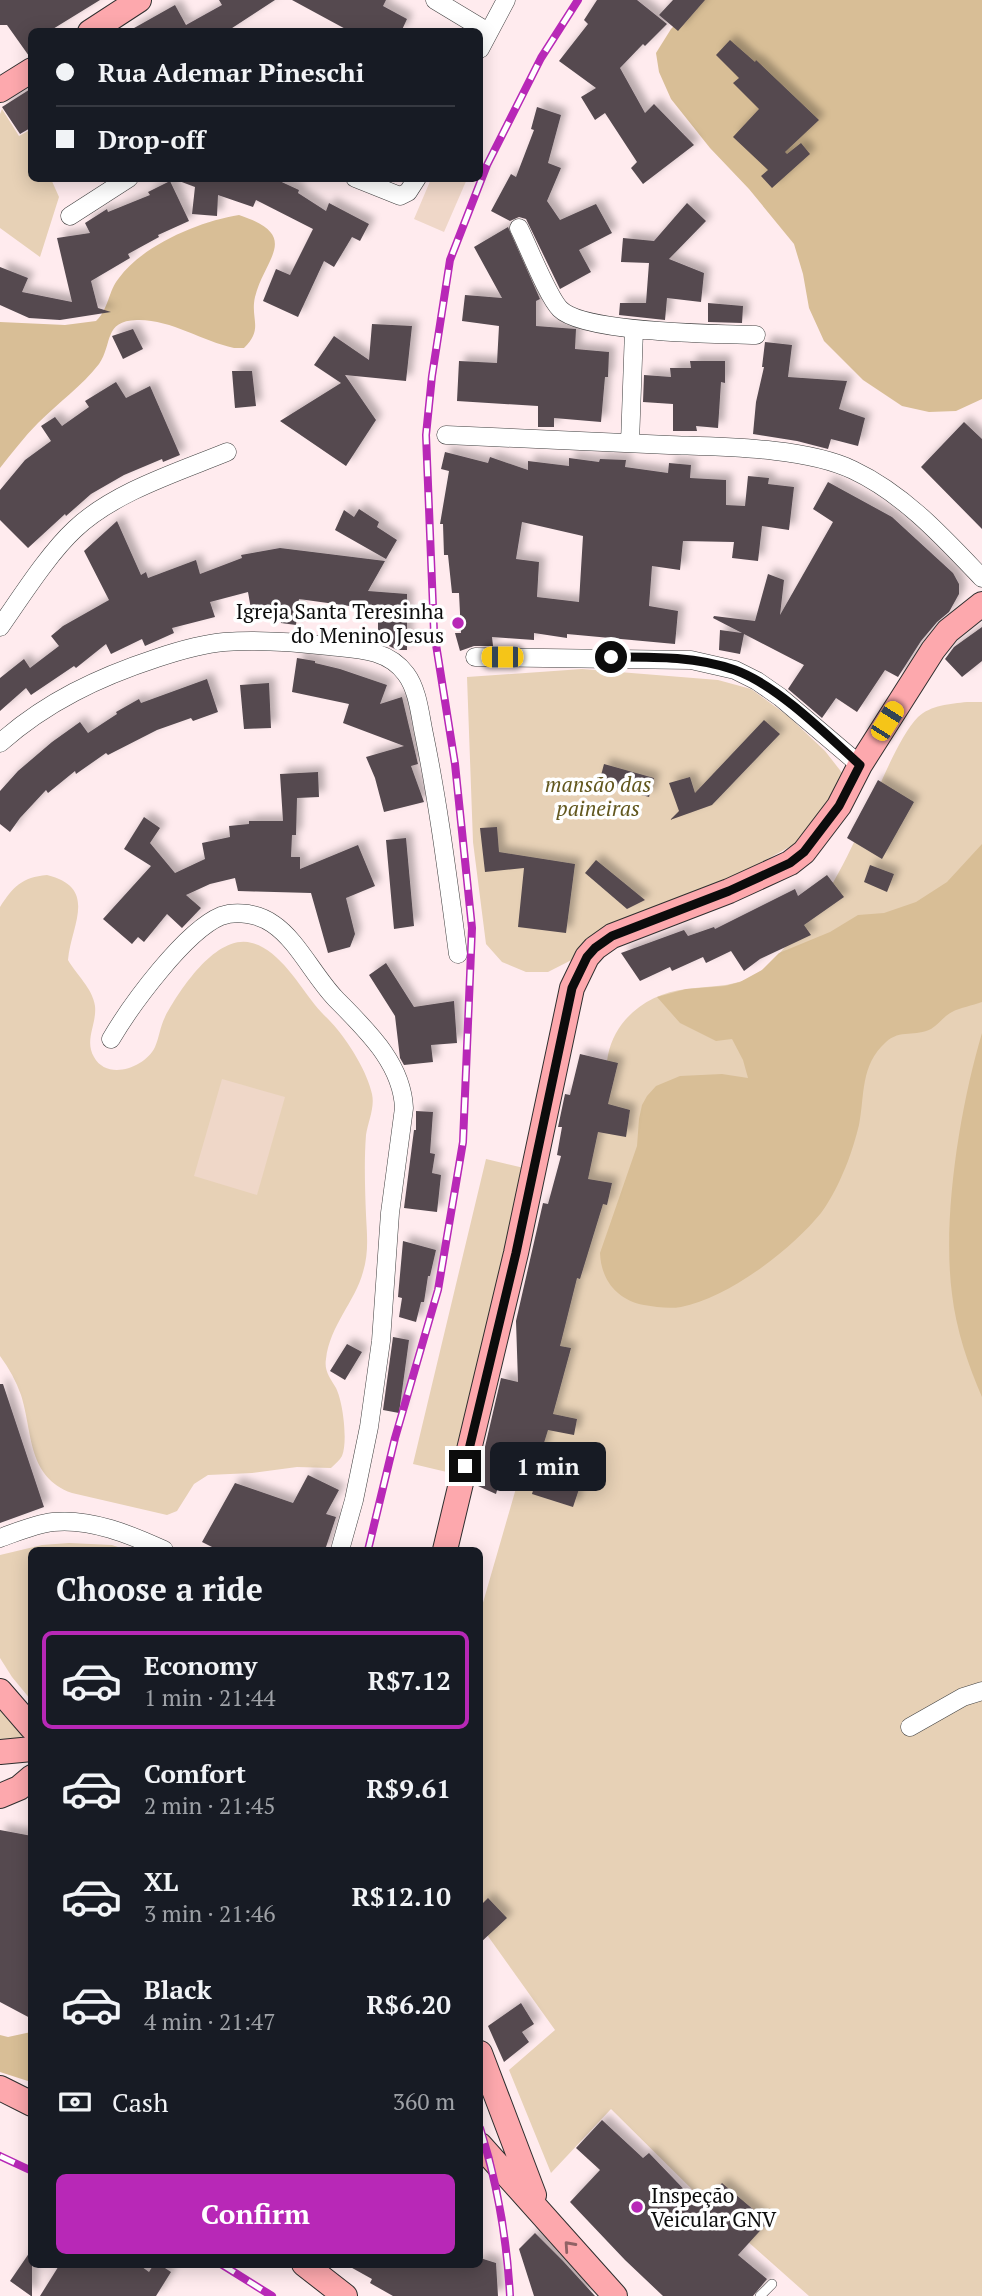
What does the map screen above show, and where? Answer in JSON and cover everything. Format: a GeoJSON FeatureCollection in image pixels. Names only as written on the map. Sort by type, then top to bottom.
{"type":"FeatureCollection","features":[{"type":"Feature","properties":{"kind":"street"},"geometry":{"type":"LineString","coordinates":[[96,28],[139,0]]}},
{"type":"Feature","properties":{"kind":"street"},"geometry":{"type":"LineString","coordinates":[[435,0],[481,28]]}},
{"type":"Feature","properties":{"kind":"street"},"geometry":{"type":"LineString","coordinates":[[483,43],[506,0]]}},
{"type":"Feature","properties":{"kind":"street"},"geometry":{"type":"LineString","coordinates":[[483,29],[488,32]]}},
{"type":"Feature","properties":{"kind":"street"},"geometry":{"type":"LineString","coordinates":[[0,90],[28,72]]}},
{"type":"Feature","properties":{"kind":"street"},"geometry":{"type":"LineString","coordinates":[[70,216],[123,182]]}},
{"type":"Feature","properties":{"kind":"street"},"geometry":{"type":"LineString","coordinates":[[364,182],[400,197],[408,192],[414,182]]}},
{"type":"Feature","properties":{"kind":"street"},"geometry":{"type":"LineString","coordinates":[[519,228],[557,306],[572,317],[634,330],[755,335]]}},
{"type":"Feature","properties":{"kind":"street"},"geometry":{"type":"LineString","coordinates":[[629,443],[634,330]]}},
{"type":"Feature","properties":{"kind":"street"},"geometry":{"type":"LineString","coordinates":[[446,435],[629,443],[804,455],[834,462],[895,494],[941,534],[982,578]]}},
{"type":"Feature","properties":{"kind":"street"},"geometry":{"type":"LineString","coordinates":[[0,627],[66,539],[86,520],[127,495],[227,452]]}},
{"type":"Feature","properties":{"kind":"street"},"geometry":{"type":"LineString","coordinates":[[446,1547],[516,1253],[572,988],[581,966],[595,948],[612,936],[729,891],[790,863],[804,852],[839,806],[860,765],[933,650],[948,631],[982,604]]}},
{"type":"Feature","properties":{"kind":"street"},"geometry":{"type":"LineString","coordinates":[[0,743],[37,713],[70,693],[108,675],[184,649],[252,640],[313,644],[379,653],[407,674],[414,690],[436,791],[458,954]]}},
{"type":"Feature","properties":{"kind":"street"},"geometry":{"type":"LineString","coordinates":[[475,657],[691,660],[735,670],[780,697],[860,765]]}},
{"type":"Feature","properties":{"kind":"street"},"geometry":{"type":"LineString","coordinates":[[111,1039],[142,994],[195,935],[222,916],[255,915],[275,925],[283,933],[327,990],[381,1049],[397,1075],[403,1093],[404,1108],[390,1213],[381,1340],[369,1427],[341,1547]]}},
{"type":"Feature","properties":{"kind":"street"},"geometry":{"type":"LineString","coordinates":[[0,1538],[51,1522],[73,1522],[124,1534],[156,1547]]}},
{"type":"Feature","properties":{"kind":"street"},"geometry":{"type":"LineString","coordinates":[[0,1691],[28,1728]]}},
{"type":"Feature","properties":{"kind":"street"},"geometry":{"type":"LineString","coordinates":[[910,1727],[963,1697],[982,1691]]}},
{"type":"Feature","properties":{"kind":"street"},"geometry":{"type":"LineString","coordinates":[[0,1752],[28,1734]]}},
{"type":"Feature","properties":{"kind":"street"},"geometry":{"type":"LineString","coordinates":[[0,1796],[19,1788],[28,1780]]}},
{"type":"Feature","properties":{"kind":"street"},"geometry":{"type":"LineString","coordinates":[[483,2061],[542,2216]]}},
{"type":"Feature","properties":{"kind":"street"},"geometry":{"type":"LineString","coordinates":[[0,2088],[28,2102]]}},
{"type":"Feature","properties":{"kind":"street"},"geometry":{"type":"LineString","coordinates":[[483,2148],[615,2296]]}},
{"type":"Feature","properties":{"kind":"street"},"geometry":{"type":"LineString","coordinates":[[309,2268],[345,2296]]}},
{"type":"Feature","properties":{"kind":"lane"},"geometry":{"type":"LineString","coordinates":[[761,2296],[772,2284]]}},
{"type":"Feature","properties":{"kind":"green space"},"geometry":{"type":"Polygon","coordinates":[[[2,109],[19,136],[28,131],[28,182],[52,182],[59,197],[40,257],[0,228],[2,109]]]}},
{"type":"Feature","properties":{"kind":"green space","name":"mansão das paineiras"},"geometry":{"type":"Polygon","coordinates":[[[582,669],[718,680],[751,689],[788,716],[825,751],[843,774],[811,835],[548,972],[526,972],[502,962],[486,944],[473,842],[467,677],[582,669]]]}},
{"type":"Feature","properties":{"kind":"green space"},"geometry":{"type":"Polygon","coordinates":[[[982,702],[982,2296],[809,2296],[720,2217],[611,2109],[551,2173],[509,2070],[555,2030],[483,1929],[483,1603],[562,1329],[608,1055],[618,1029],[636,1009],[660,996],[673,991],[735,983],[750,978],[766,967],[818,907],[838,874],[891,760],[913,723],[923,713],[947,704],[982,702]]]}},
{"type":"Feature","properties":{"kind":"green space"},"geometry":{"type":"Polygon","coordinates":[[[47,875],[63,881],[73,889],[77,898],[78,909],[68,960],[94,1000],[91,1051],[100,1064],[108,1069],[126,1069],[143,1061],[155,1047],[165,1017],[189,980],[212,955],[238,942],[262,947],[280,960],[342,1036],[362,1068],[373,1099],[365,1145],[367,1250],[359,1283],[332,1335],[326,1359],[327,1371],[341,1402],[345,1432],[342,1456],[331,1468],[297,1467],[208,1475],[194,1484],[177,1511],[167,1515],[72,1493],[57,1486],[39,1465],[21,1395],[0,1356],[0,907],[19,884],[47,875]]]}},
{"type":"Feature","properties":{"kind":"green space"},"geometry":{"type":"Polygon","coordinates":[[[486,1159],[524,1168],[451,1473],[413,1464],[486,1159]]]}},
{"type":"Feature","properties":{"kind":"green space"},"geometry":{"type":"Polygon","coordinates":[[[69,1543],[118,1547],[34,1547],[69,1543]]]}},
{"type":"Feature","properties":{"kind":"green space"},"geometry":{"type":"Polygon","coordinates":[[[28,1548],[28,1696],[0,1658],[0,1555],[28,1548]]]}},
{"type":"Feature","properties":{"kind":"green space"},"geometry":{"type":"Polygon","coordinates":[[[0,1706],[18,1724],[27,1745],[0,1747],[0,1706]]]}},
{"type":"Feature","properties":{"kind":"shaded area"},"geometry":{"type":"Polygon","coordinates":[[[699,0],[982,0],[982,399],[956,411],[929,412],[902,406],[863,380],[824,341],[809,308],[794,244],[671,99],[659,72],[656,53],[671,29],[699,0]]]}},
{"type":"Feature","properties":{"kind":"shaded area"},"geometry":{"type":"Polygon","coordinates":[[[430,182],[466,182],[444,232],[414,219],[430,182]]]}},
{"type":"Feature","properties":{"kind":"shaded area"},"geometry":{"type":"Polygon","coordinates":[[[239,215],[258,223],[269,231],[274,240],[271,259],[255,297],[255,329],[244,348],[222,345],[162,323],[137,320],[119,324],[110,335],[99,364],[33,428],[0,468],[0,322],[65,325],[96,321],[104,311],[115,283],[142,255],[173,236],[239,215]]]}},
{"type":"Feature","properties":{"kind":"shaded area"},"geometry":{"type":"Polygon","coordinates":[[[982,844],[982,1002],[952,1012],[925,1031],[891,1038],[878,1051],[868,1070],[859,1125],[849,1157],[836,1188],[821,1213],[776,1257],[738,1283],[699,1302],[676,1308],[658,1307],[634,1302],[618,1293],[607,1280],[600,1253],[637,1146],[639,1119],[647,1096],[656,1086],[680,1076],[722,1074],[748,1078],[743,1060],[732,1039],[716,1041],[680,1023],[657,997],[686,989],[740,982],[762,970],[779,953],[830,932],[858,915],[884,913],[916,902],[947,882],[982,844]]]}},
{"type":"Feature","properties":{"kind":"shaded area"},"geometry":{"type":"Polygon","coordinates":[[[982,1033],[982,1397],[967,1360],[956,1320],[949,1232],[960,1128],[982,1033]]]}},
{"type":"Feature","properties":{"kind":"shaded area"},"geometry":{"type":"Polygon","coordinates":[[[222,1079],[285,1097],[257,1195],[194,1176],[222,1079]]]}},
{"type":"Feature","properties":{"kind":"shaded area"},"geometry":{"type":"Polygon","coordinates":[[[28,2033],[28,2081],[0,2072],[0,2035],[8,2037],[28,2033]]]}},
{"type":"Feature","properties":{"kind":"building"},"geometry":{"type":"Polygon","coordinates":[[[0,0],[100,0],[54,28],[28,28],[28,55],[7,25],[0,25],[0,0]]]}},
{"type":"Feature","properties":{"kind":"building"},"geometry":{"type":"Polygon","coordinates":[[[219,0],[275,0],[232,28],[134,28],[175,5],[186,25],[222,5],[219,0]]]}},
{"type":"Feature","properties":{"kind":"building"},"geometry":{"type":"Polygon","coordinates":[[[292,0],[386,0],[383,6],[407,19],[403,28],[344,28],[292,0]]]}},
{"type":"Feature","properties":{"kind":"building"},"geometry":{"type":"Polygon","coordinates":[[[597,0],[637,0],[667,24],[620,68],[645,113],[654,104],[694,145],[643,184],[631,168],[637,162],[605,113],[595,120],[581,97],[596,88],[559,61],[588,24],[584,20],[597,0]]]}},
{"type":"Feature","properties":{"kind":"building"},"geometry":{"type":"Polygon","coordinates":[[[673,0],[705,0],[678,31],[659,15],[673,0]]]}},
{"type":"Feature","properties":{"kind":"building"},"geometry":{"type":"Polygon","coordinates":[[[730,40],[755,62],[756,60],[819,120],[785,152],[787,154],[801,143],[810,154],[772,188],[761,176],[768,170],[733,137],[759,109],[733,83],[739,78],[716,55],[730,40]]]}},
{"type":"Feature","properties":{"kind":"building"},"geometry":{"type":"Polygon","coordinates":[[[28,91],[28,129],[20,134],[2,107],[28,91]]]}},
{"type":"Feature","properties":{"kind":"building"},"geometry":{"type":"Polygon","coordinates":[[[537,107],[561,115],[548,163],[561,168],[547,201],[560,220],[596,204],[612,233],[579,250],[591,272],[560,289],[526,219],[519,217],[510,221],[491,211],[511,174],[516,177],[534,130],[531,129],[537,107]]]}},
{"type":"Feature","properties":{"kind":"building"},"geometry":{"type":"Polygon","coordinates":[[[170,182],[189,221],[158,235],[159,237],[128,254],[130,258],[91,281],[98,308],[111,312],[60,320],[29,318],[0,305],[0,267],[28,278],[22,292],[72,302],[57,238],[90,233],[85,223],[107,209],[108,212],[150,195],[148,192],[170,182]]]}},
{"type":"Feature","properties":{"kind":"building"},"geometry":{"type":"Polygon","coordinates":[[[182,182],[282,182],[299,190],[298,193],[326,211],[329,203],[369,224],[360,241],[352,237],[334,267],[324,261],[298,317],[263,301],[276,269],[290,275],[313,229],[256,200],[253,207],[218,195],[217,216],[192,214],[195,187],[182,182]]]}},
{"type":"Feature","properties":{"kind":"building"},"geometry":{"type":"Polygon","coordinates":[[[687,203],[706,221],[669,259],[704,273],[701,302],[667,298],[665,320],[619,315],[620,303],[646,303],[649,263],[621,262],[623,238],[654,241],[687,203]]]}},
{"type":"Feature","properties":{"kind":"building"},"geometry":{"type":"Polygon","coordinates":[[[508,227],[540,299],[536,301],[536,326],[576,329],[575,349],[609,352],[601,422],[554,418],[554,427],[538,427],[538,406],[457,401],[459,361],[497,363],[499,326],[462,321],[465,295],[502,298],[474,247],[508,227]]]}},
{"type":"Feature","properties":{"kind":"building"},"geometry":{"type":"Polygon","coordinates":[[[708,303],[743,306],[742,323],[708,322],[708,303]]]}},
{"type":"Feature","properties":{"kind":"building"},"geometry":{"type":"Polygon","coordinates":[[[372,324],[412,326],[406,381],[345,375],[376,420],[346,466],[280,421],[341,383],[314,365],[334,336],[369,360],[372,324]]]}},
{"type":"Feature","properties":{"kind":"building"},"geometry":{"type":"Polygon","coordinates":[[[133,329],[143,349],[123,359],[112,336],[133,329]]]}},
{"type":"Feature","properties":{"kind":"building"},"geometry":{"type":"Polygon","coordinates":[[[765,342],[792,345],[788,377],[847,381],[839,409],[865,418],[858,446],[831,439],[828,449],[753,434],[756,402],[764,367],[765,342]]]}},
{"type":"Feature","properties":{"kind":"building"},"geometry":{"type":"Polygon","coordinates":[[[690,361],[725,361],[725,383],[721,382],[718,428],[696,426],[697,431],[673,431],[673,404],[643,402],[644,375],[671,377],[670,368],[691,368],[690,361]]]}},
{"type":"Feature","properties":{"kind":"building"},"geometry":{"type":"Polygon","coordinates":[[[232,371],[252,371],[256,406],[235,408],[232,371]]]}},
{"type":"Feature","properties":{"kind":"building"},"geometry":{"type":"Polygon","coordinates":[[[116,382],[126,398],[150,386],[180,455],[163,462],[162,459],[124,475],[91,494],[28,548],[0,520],[0,490],[25,460],[51,441],[41,426],[55,417],[62,426],[89,407],[85,401],[116,382]]]}},
{"type":"Feature","properties":{"kind":"building"},"geometry":{"type":"Polygon","coordinates":[[[964,422],[982,439],[982,529],[921,467],[964,422]]]}},
{"type":"Feature","properties":{"kind":"building"},"geometry":{"type":"Polygon","coordinates":[[[445,452],[488,463],[490,457],[528,470],[528,461],[569,466],[569,458],[599,462],[600,459],[626,460],[625,467],[668,473],[669,463],[691,465],[690,478],[726,480],[726,505],[745,506],[748,476],[769,478],[768,484],[794,487],[789,530],[762,526],[758,561],[732,558],[734,542],[683,541],[680,570],[652,566],[649,606],[678,611],[675,644],[567,634],[567,638],[534,633],[534,640],[492,637],[493,646],[474,646],[460,651],[455,633],[461,633],[459,593],[452,593],[448,555],[444,555],[443,524],[440,524],[449,471],[441,469],[445,452]],[[522,522],[516,559],[539,562],[537,597],[579,602],[583,536],[522,522]]]}},
{"type":"Feature","properties":{"kind":"building"},"geometry":{"type":"Polygon","coordinates":[[[828,482],[892,517],[953,573],[959,584],[959,594],[949,612],[921,641],[898,677],[885,670],[857,712],[836,698],[822,718],[788,689],[804,665],[744,634],[740,654],[719,650],[720,630],[742,633],[713,618],[755,621],[768,574],[784,580],[780,615],[833,522],[813,509],[828,482]]]}},
{"type":"Feature","properties":{"kind":"building"},"geometry":{"type":"Polygon","coordinates":[[[359,509],[379,522],[377,527],[397,540],[386,559],[335,530],[344,510],[354,517],[359,509]]]}},
{"type":"Feature","properties":{"kind":"building"},"geometry":{"type":"Polygon","coordinates":[[[117,521],[141,575],[146,572],[148,578],[196,560],[200,574],[242,558],[241,555],[280,548],[385,561],[368,591],[407,594],[407,650],[397,650],[389,646],[389,632],[378,631],[378,610],[299,599],[296,625],[281,623],[279,605],[251,609],[248,592],[210,602],[215,617],[172,628],[174,633],[145,646],[142,639],[111,654],[106,644],[76,668],[74,666],[31,695],[26,688],[0,711],[0,678],[24,659],[30,668],[59,646],[51,636],[63,626],[109,600],[84,551],[117,521]]]}},
{"type":"Feature","properties":{"kind":"building"},"geometry":{"type":"Polygon","coordinates":[[[982,627],[982,661],[962,677],[945,659],[954,647],[982,627]]]}},
{"type":"Feature","properties":{"kind":"building"},"geometry":{"type":"Polygon","coordinates":[[[297,658],[315,661],[387,685],[380,704],[402,697],[418,764],[411,766],[424,802],[384,812],[366,757],[404,746],[343,723],[349,704],[292,692],[297,658]]]}},
{"type":"Feature","properties":{"kind":"building"},"geometry":{"type":"Polygon","coordinates":[[[207,679],[218,712],[157,730],[108,755],[106,753],[76,774],[75,771],[48,793],[46,790],[10,832],[0,824],[0,791],[18,771],[80,722],[88,733],[139,699],[141,703],[207,679]]]}},
{"type":"Feature","properties":{"kind":"building"},"geometry":{"type":"Polygon","coordinates":[[[269,683],[271,728],[244,729],[240,685],[269,683]]]}},
{"type":"Feature","properties":{"kind":"building"},"geometry":{"type":"Polygon","coordinates":[[[764,720],[780,734],[712,805],[670,820],[679,811],[669,783],[690,777],[695,793],[764,720]]]}},
{"type":"Feature","properties":{"kind":"building"},"geometry":{"type":"Polygon","coordinates":[[[604,764],[654,778],[649,797],[599,783],[604,764]]]}},
{"type":"Feature","properties":{"kind":"building"},"geometry":{"type":"Polygon","coordinates":[[[318,772],[319,797],[297,798],[296,835],[292,835],[291,857],[300,857],[300,869],[358,845],[375,886],[346,898],[355,934],[350,947],[328,953],[311,893],[238,891],[235,878],[210,884],[186,895],[201,908],[182,928],[167,914],[144,942],[138,937],[132,944],[103,919],[151,866],[124,849],[144,817],[160,828],[150,843],[175,873],[205,859],[202,843],[230,837],[229,826],[249,824],[249,821],[283,821],[280,774],[318,772]]]}},
{"type":"Feature","properties":{"kind":"building"},"geometry":{"type":"Polygon","coordinates":[[[878,780],[914,802],[882,859],[847,838],[878,780]]]}},
{"type":"Feature","properties":{"kind":"building"},"geometry":{"type":"Polygon","coordinates":[[[497,827],[499,852],[575,864],[566,933],[518,927],[524,868],[485,872],[480,828],[497,827]]]}},
{"type":"Feature","properties":{"kind":"building"},"geometry":{"type":"Polygon","coordinates":[[[406,838],[414,926],[394,929],[386,840],[406,838]]]}},
{"type":"Feature","properties":{"kind":"building"},"geometry":{"type":"Polygon","coordinates":[[[596,860],[645,900],[627,909],[585,873],[596,860]]]}},
{"type":"Feature","properties":{"kind":"building"},"geometry":{"type":"Polygon","coordinates":[[[870,865],[894,874],[887,892],[864,882],[870,865]]]}},
{"type":"Feature","properties":{"kind":"building"},"geometry":{"type":"Polygon","coordinates":[[[827,875],[844,897],[804,925],[811,935],[760,959],[744,971],[731,951],[706,963],[703,957],[672,971],[670,967],[640,981],[621,953],[684,930],[688,936],[714,927],[715,929],[795,889],[798,896],[827,875]]]}},
{"type":"Feature","properties":{"kind":"building"},"geometry":{"type":"Polygon","coordinates":[[[386,963],[414,1007],[454,1001],[457,1043],[431,1045],[433,1062],[404,1065],[400,1058],[395,1016],[369,975],[386,963]]]}},
{"type":"Feature","properties":{"kind":"building"},"geometry":{"type":"Polygon","coordinates":[[[580,1054],[618,1063],[608,1104],[630,1110],[626,1137],[598,1132],[588,1179],[612,1183],[607,1205],[603,1204],[580,1279],[577,1278],[560,1346],[571,1348],[553,1414],[577,1419],[574,1435],[548,1430],[532,1481],[502,1472],[496,1494],[478,1486],[485,1465],[481,1464],[501,1378],[518,1382],[516,1321],[543,1203],[548,1204],[561,1156],[557,1155],[562,1127],[558,1127],[565,1094],[570,1095],[580,1054]]]}},
{"type":"Feature","properties":{"kind":"building"},"geometry":{"type":"Polygon","coordinates":[[[416,1111],[433,1112],[430,1153],[435,1154],[432,1173],[441,1175],[437,1212],[404,1208],[416,1130],[416,1111]]]}},
{"type":"Feature","properties":{"kind":"building"},"geometry":{"type":"Polygon","coordinates":[[[403,1241],[436,1250],[424,1302],[421,1302],[416,1322],[399,1317],[403,1241]]]}},
{"type":"Feature","properties":{"kind":"building"},"geometry":{"type":"Polygon","coordinates":[[[393,1337],[409,1340],[399,1413],[383,1410],[393,1337]]]}},
{"type":"Feature","properties":{"kind":"building"},"geometry":{"type":"Polygon","coordinates":[[[347,1344],[362,1352],[345,1380],[330,1371],[347,1344]]]}},
{"type":"Feature","properties":{"kind":"building"},"geometry":{"type":"Polygon","coordinates":[[[0,1384],[3,1384],[44,1507],[0,1523],[0,1384]]]}},
{"type":"Feature","properties":{"kind":"building"},"geometry":{"type":"Polygon","coordinates":[[[538,1473],[580,1486],[573,1507],[532,1494],[538,1473]]]}},
{"type":"Feature","properties":{"kind":"building"},"geometry":{"type":"Polygon","coordinates":[[[308,1475],[339,1490],[326,1514],[336,1517],[326,1547],[212,1547],[202,1542],[235,1483],[293,1503],[308,1475]]]}},
{"type":"Feature","properties":{"kind":"building"},"geometry":{"type":"Polygon","coordinates":[[[0,1830],[28,1835],[28,2017],[0,2002],[0,1830]]]}},
{"type":"Feature","properties":{"kind":"building"},"geometry":{"type":"Polygon","coordinates":[[[488,1898],[507,1918],[483,1940],[483,1903],[488,1898]]]}},
{"type":"Feature","properties":{"kind":"building"},"geometry":{"type":"Polygon","coordinates":[[[521,2003],[534,2024],[522,2032],[529,2042],[504,2062],[488,2026],[521,2003]]]}},
{"type":"Feature","properties":{"kind":"building"},"geometry":{"type":"Polygon","coordinates":[[[602,2120],[643,2158],[649,2153],[700,2206],[722,2183],[768,2222],[738,2255],[767,2279],[753,2296],[663,2296],[570,2202],[600,2170],[576,2148],[602,2120]]]}},
{"type":"Feature","properties":{"kind":"building"},"geometry":{"type":"Polygon","coordinates":[[[535,2233],[595,2296],[534,2296],[519,2249],[535,2233]]]}},
{"type":"Feature","properties":{"kind":"building"},"geometry":{"type":"Polygon","coordinates":[[[28,2255],[28,2268],[32,2268],[32,2296],[10,2281],[28,2255]]]}},
{"type":"Feature","properties":{"kind":"building"},"geometry":{"type":"Polygon","coordinates":[[[483,2259],[496,2263],[498,2296],[393,2296],[370,2283],[372,2279],[352,2268],[483,2268],[483,2259]]]}},
{"type":"Feature","properties":{"kind":"building"},"geometry":{"type":"Polygon","coordinates":[[[58,2268],[144,2268],[149,2272],[152,2268],[165,2268],[171,2272],[156,2296],[40,2296],[58,2268]]]}},
{"type":"Feature","properties":{"kind":"railway"},"geometry":{"type":"LineString","coordinates":[[483,175],[541,58],[578,0]]}},
{"type":"Feature","properties":{"kind":"railway"},"geometry":{"type":"LineString","coordinates":[[369,1547],[395,1438],[438,1290],[463,1142],[472,928],[455,764],[434,632],[426,435],[450,260],[480,182]]}},
{"type":"Feature","properties":{"kind":"railway"},"geometry":{"type":"LineString","coordinates":[[483,2139],[500,2211],[510,2296]]}},
{"type":"Feature","properties":{"kind":"railway"},"geometry":{"type":"LineString","coordinates":[[0,2156],[28,2169]]}},
{"type":"Feature","properties":{"kind":"railway"},"geometry":{"type":"LineString","coordinates":[[227,2268],[272,2296]]}},
{"type":"Feature","properties":{"kind":"place","name":"Igreja Santa Teresinha do Menino Jesus"},"geometry":{"type":"Point","coordinates":[458,623]}},
{"type":"Feature","properties":{"kind":"place","name":"Inspeção Veicular GNV"},"geometry":{"type":"Point","coordinates":[637,2207]}},
{"type":"Feature","properties":{"kind":"route"},"geometry":{"type":"LineString","coordinates":[[465,1466],[516,1253],[572,988],[581,966],[595,948],[621,931],[729,891],[790,863],[821,833],[839,806],[860,765],[780,697],[735,670],[691,660],[611,657]]}}]}
